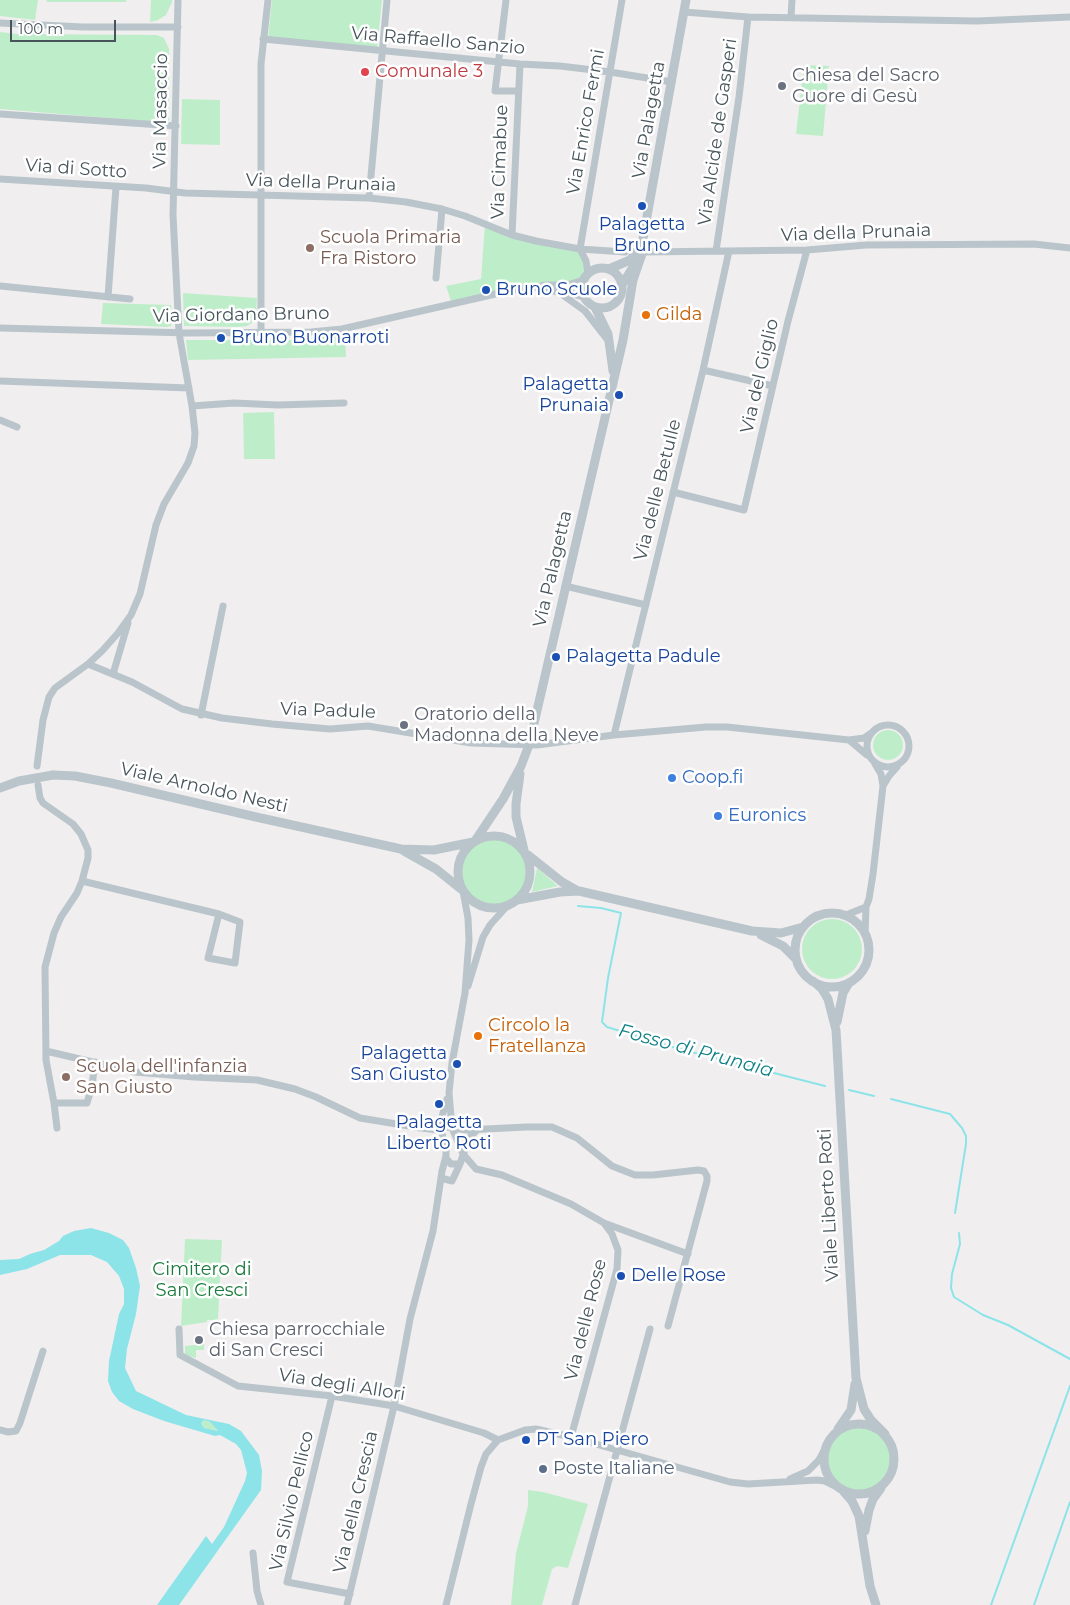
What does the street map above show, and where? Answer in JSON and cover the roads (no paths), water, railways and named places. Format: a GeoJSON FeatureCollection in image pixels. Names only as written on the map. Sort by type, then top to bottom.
{"type":"FeatureCollection","features":[{"type":"Feature","properties":{"kind":"street","name":"Via Masaccio"},"geometry":{"type":"LineString","coordinates":[[130,615],[140,594],[156,525],[164,504],[184,470],[194,446],[196,433],[179,332],[172,206],[176,126],[178,0]]}},
{"type":"Feature","properties":{"kind":"street"},"geometry":{"type":"LineString","coordinates":[[261,333],[261,64],[268,0]]}},
{"type":"Feature","properties":{"kind":"street"},"geometry":{"type":"LineString","coordinates":[[369,198],[388,0]]}},
{"type":"Feature","properties":{"kind":"street","name":"Via Cimabue"},"geometry":{"type":"LineString","coordinates":[[506,0],[495,91],[518,92]]}},
{"type":"Feature","properties":{"kind":"street","name":"Via Enrico Fermi"},"geometry":{"type":"LineString","coordinates":[[580,249],[622,0]]}},
{"type":"Feature","properties":{"kind":"street","name":"Via Palagetta"},"geometry":{"type":"LineString","coordinates":[[463,1154],[452,1128],[449,1094],[452,1063],[465,993],[469,922],[458,875],[459,861],[463,853],[474,842],[496,811],[521,766],[529,745],[627,321],[633,280],[642,251],[686,0]]}},
{"type":"Feature","properties":{"kind":"street"},"geometry":{"type":"LineString","coordinates":[[791,17],[792,0]]}},
{"type":"Feature","properties":{"kind":"street"},"geometry":{"type":"LineString","coordinates":[[684,12],[748,17],[976,21],[1070,17]]}},
{"type":"Feature","properties":{"kind":"street","name":"Via Alcide de Gasperi"},"geometry":{"type":"LineString","coordinates":[[716,251],[739,97],[748,17]]}},
{"type":"Feature","properties":{"kind":"street"},"geometry":{"type":"LineString","coordinates":[[0,23],[75,27],[178,27]]}},
{"type":"Feature","properties":{"kind":"street","name":"Via Raffaello Sanzio"},"geometry":{"type":"LineString","coordinates":[[263,39],[610,72],[672,82]]}},
{"type":"Feature","properties":{"kind":"street","name":"Via Cimabue"},"geometry":{"type":"LineString","coordinates":[[512,235],[520,64]]}},
{"type":"Feature","properties":{"kind":"street"},"geometry":{"type":"LineString","coordinates":[[0,114],[176,126]]}},
{"type":"Feature","properties":{"kind":"street","name":"Via di Sotto"},"geometry":{"type":"LineString","coordinates":[[0,179],[174,192]]}},
{"type":"Feature","properties":{"kind":"street"},"geometry":{"type":"LineString","coordinates":[[108,297],[116,187]]}},
{"type":"Feature","properties":{"kind":"street","name":"Via di Sotto"},"geometry":{"type":"LineString","coordinates":[[149,189],[163,195],[172,206]]}},
{"type":"Feature","properties":{"kind":"street","name":"Via della Prunaia"},"geometry":{"type":"LineString","coordinates":[[174,192],[369,198],[406,202],[442,209],[465,216],[512,235],[536,242],[580,249],[625,252]]}},
{"type":"Feature","properties":{"kind":"street"},"geometry":{"type":"LineString","coordinates":[[436,278],[442,209]]}},
{"type":"Feature","properties":{"kind":"street","name":"Via della Prunaia"},"geometry":{"type":"LineString","coordinates":[[642,251],[807,250],[866,246],[1025,244],[1070,248]]}},
{"type":"Feature","properties":{"kind":"street"},"geometry":{"type":"LineString","coordinates":[[580,249],[586,261],[586,276],[581,288],[584,297]]}},
{"type":"Feature","properties":{"kind":"street","name":"Via del Giglio"},"geometry":{"type":"LineString","coordinates":[[673,492],[744,510],[807,250]]}},
{"type":"Feature","properties":{"kind":"street"},"geometry":{"type":"LineString","coordinates":[[609,269],[630,260],[642,251]]}},
{"type":"Feature","properties":{"kind":"street","name":"Via Palagetta"},"geometry":{"type":"LineString","coordinates":[[627,321],[620,296],[622,285],[642,251]]}},
{"type":"Feature","properties":{"kind":"street","name":"Via delle Betulle"},"geometry":{"type":"LineString","coordinates":[[614,735],[703,370],[729,251]]}},
{"type":"Feature","properties":{"kind":"street"},"geometry":{"type":"LineString","coordinates":[[586,276],[600,268],[609,269],[618,275],[622,285]]}},
{"type":"Feature","properties":{"kind":"street","name":"Via Giordano Bruno"},"geometry":{"type":"LineString","coordinates":[[0,328],[179,332],[311,332],[342,329],[513,290],[544,285],[568,285],[586,276]]}},
{"type":"Feature","properties":{"kind":"street"},"geometry":{"type":"LineString","coordinates":[[0,286],[130,299]]}},
{"type":"Feature","properties":{"kind":"street","name":"Via Giordano Bruno"},"geometry":{"type":"LineString","coordinates":[[539,287],[545,290],[584,297]]}},
{"type":"Feature","properties":{"kind":"street","name":"Via Giordano Bruno"},"geometry":{"type":"LineString","coordinates":[[557,291],[585,311],[611,344]]}},
{"type":"Feature","properties":{"kind":"street"},"geometry":{"type":"LineString","coordinates":[[595,307],[605,308],[610,306],[620,296]]}},
{"type":"Feature","properties":{"kind":"street","name":"Via Palagetta"},"geometry":{"type":"LineString","coordinates":[[584,297],[588,303],[595,307],[606,327],[611,344],[614,379]]}},
{"type":"Feature","properties":{"kind":"street"},"geometry":{"type":"LineString","coordinates":[[703,370],[773,386]]}},
{"type":"Feature","properties":{"kind":"street"},"geometry":{"type":"LineString","coordinates":[[0,381],[189,388]]}},
{"type":"Feature","properties":{"kind":"street"},"geometry":{"type":"LineString","coordinates":[[192,406],[234,403],[278,405],[344,403]]}},
{"type":"Feature","properties":{"kind":"street"},"geometry":{"type":"LineString","coordinates":[[0,420],[17,427]]}},
{"type":"Feature","properties":{"kind":"street"},"geometry":{"type":"LineString","coordinates":[[565,586],[646,605]]}},
{"type":"Feature","properties":{"kind":"street"},"geometry":{"type":"LineString","coordinates":[[201,715],[223,606]]}},
{"type":"Feature","properties":{"kind":"street"},"geometry":{"type":"LineString","coordinates":[[37,766],[43,720],[49,697],[55,688],[88,664],[118,633],[130,615]]}},
{"type":"Feature","properties":{"kind":"street"},"geometry":{"type":"LineString","coordinates":[[112,674],[130,615]]}},
{"type":"Feature","properties":{"kind":"street","name":"Via Padule"},"geometry":{"type":"LineString","coordinates":[[88,664],[153,692],[182,709],[201,715],[272,724],[330,729],[368,726],[471,743],[529,745],[545,745],[614,735],[706,727],[727,727],[849,740]]}},
{"type":"Feature","properties":{"kind":"street"},"geometry":{"type":"LineString","coordinates":[[865,934],[866,906],[873,874],[883,786],[881,774],[871,759],[867,744],[876,728],[889,725],[895,726],[905,733],[910,745],[909,752],[903,762],[897,766],[883,786]]}},
{"type":"Feature","properties":{"kind":"street"},"geometry":{"type":"LineString","coordinates":[[849,740],[864,738],[872,733]]}},
{"type":"Feature","properties":{"kind":"street"},"geometry":{"type":"LineString","coordinates":[[849,740],[885,768],[897,766]]}},
{"type":"Feature","properties":{"kind":"street","name":"Via Palagetta"},"geometry":{"type":"LineString","coordinates":[[463,891],[470,899],[482,906],[494,908],[508,905],[517,900],[524,894],[531,879],[530,866],[516,816],[521,766]]}},
{"type":"Feature","properties":{"kind":"street","name":"Viale Arnoldo Nesti"},"geometry":{"type":"LineString","coordinates":[[0,788],[28,779],[75,776],[401,849],[434,850],[474,842]]}},
{"type":"Feature","properties":{"kind":"street"},"geometry":{"type":"LineString","coordinates":[[38,785],[40,798],[44,803],[74,824],[86,844],[88,858],[77,893],[61,917],[48,952],[45,967],[47,1074],[54,1103],[57,1128]]}},
{"type":"Feature","properties":{"kind":"street"},"geometry":{"type":"LineString","coordinates":[[474,842],[488,836],[502,836],[514,841],[562,882],[579,891],[752,931],[770,938],[786,948],[794,956],[798,964],[802,972],[813,981],[832,987],[850,982],[859,975],[867,962],[869,946],[865,934],[859,924],[846,915],[822,914],[808,922],[799,933],[795,946],[798,964]]}},
{"type":"Feature","properties":{"kind":"street","name":"Viale Arnoldo Nesti"},"geometry":{"type":"LineString","coordinates":[[401,849],[436,869],[463,891]]}},
{"type":"Feature","properties":{"kind":"street"},"geometry":{"type":"LineString","coordinates":[[82,881],[219,914],[240,922],[235,963],[208,958],[219,914]]}},
{"type":"Feature","properties":{"kind":"street"},"geometry":{"type":"LineString","coordinates":[[517,900],[560,892],[579,891]]}},
{"type":"Feature","properties":{"kind":"street","name":"Via Palagetta"},"geometry":{"type":"LineString","coordinates":[[465,993],[483,937],[490,925],[508,905]]}},
{"type":"Feature","properties":{"kind":"street"},"geometry":{"type":"LineString","coordinates":[[846,915],[866,906]]}},
{"type":"Feature","properties":{"kind":"street"},"geometry":{"type":"LineString","coordinates":[[752,931],[781,933],[803,927]]}},
{"type":"Feature","properties":{"kind":"street","name":"Viale Liberto Roti"},"geometry":{"type":"LineString","coordinates":[[813,981],[822,989],[828,999],[836,1030],[856,1378],[864,1409],[871,1420],[885,1434],[894,1450],[895,1463],[892,1474],[873,1499],[869,1510],[864,1547]]}},
{"type":"Feature","properties":{"kind":"street","name":"Viale Liberto Roti"},"geometry":{"type":"LineString","coordinates":[[836,1030],[843,992],[850,982]]}},
{"type":"Feature","properties":{"kind":"street"},"geometry":{"type":"LineString","coordinates":[[46,1051],[134,1072],[194,1078],[257,1080],[295,1089],[360,1118],[430,1129],[477,1130],[538,1126],[557,1129],[577,1138],[612,1166],[634,1175],[704,1171],[707,1181],[668,1326]]}},
{"type":"Feature","properties":{"kind":"street"},"geometry":{"type":"LineString","coordinates":[[54,1103],[87,1103],[92,1086],[95,1062]]}},
{"type":"Feature","properties":{"kind":"street","name":"Via Palagetta"},"geometry":{"type":"LineString","coordinates":[[440,1129],[449,1094]]}},
{"type":"Feature","properties":{"kind":"street"},"geometry":{"type":"LineString","coordinates":[[440,1129],[446,1150],[446,1158],[451,1164],[460,1164]]}},
{"type":"Feature","properties":{"kind":"street"},"geometry":{"type":"LineString","coordinates":[[441,1178],[452,1181],[469,1138],[477,1130]]}},
{"type":"Feature","properties":{"kind":"street"},"geometry":{"type":"LineString","coordinates":[[463,1154],[477,1170],[502,1175],[540,1190],[571,1204],[604,1223],[688,1254]]}},
{"type":"Feature","properties":{"kind":"street","name":"Via della Crescia"},"geometry":{"type":"LineString","coordinates":[[347,1605],[394,1406],[410,1320],[433,1231],[446,1158]]}},
{"type":"Feature","properties":{"kind":"street","name":"Via delle Rose"},"geometry":{"type":"LineString","coordinates":[[571,1437],[618,1263],[616,1244],[604,1223]]}},
{"type":"Feature","properties":{"kind":"street","name":"Via degli Allori"},"geometry":{"type":"LineString","coordinates":[[179,1329],[180,1355],[238,1386],[332,1396],[394,1406],[484,1433],[498,1440]]}},
{"type":"Feature","properties":{"kind":"street"},"geometry":{"type":"LineString","coordinates":[[576,1605],[650,1329]]}},
{"type":"Feature","properties":{"kind":"street"},"geometry":{"type":"LineString","coordinates":[[0,1430],[16,1431],[43,1351]]}},
{"type":"Feature","properties":{"kind":"street","name":"Viale Liberto Roti"},"geometry":{"type":"LineString","coordinates":[[856,1378],[850,1410],[828,1443],[824,1460],[826,1470],[832,1482],[848,1495],[856,1508],[869,1580],[876,1605]]}},
{"type":"Feature","properties":{"kind":"street","name":"Via Silvio Pellico"},"geometry":{"type":"LineString","coordinates":[[332,1396],[287,1582],[350,1594]]}},
{"type":"Feature","properties":{"kind":"street"},"geometry":{"type":"LineString","coordinates":[[775,1483],[808,1471],[819,1460],[828,1443],[842,1428],[856,1424],[872,1426],[885,1434]]}},
{"type":"Feature","properties":{"kind":"street"},"geometry":{"type":"LineString","coordinates":[[448,1602],[481,1467],[486,1454],[498,1440],[533,1428],[730,1482],[748,1484],[817,1480],[825,1481],[849,1493],[859,1495],[878,1489],[886,1482]]}},
{"type":"Feature","properties":{"kind":"street"},"geometry":{"type":"LineString","coordinates":[[253,1553],[257,1591],[261,1605]]}},
{"type":"Feature","properties":{"kind":"water"},"geometry":{"type":"Polygon","coordinates":[[[91,1228],[109,1233],[123,1240],[129,1248],[140,1286],[125,1368],[136,1391],[186,1415],[229,1424],[241,1431],[259,1455],[262,1471],[261,1490],[179,1605],[157,1605],[206,1536],[212,1544],[224,1527],[247,1473],[241,1450],[236,1444],[220,1435],[215,1436],[164,1421],[133,1409],[119,1401],[112,1392],[108,1381],[109,1361],[119,1314],[124,1304],[124,1289],[119,1276],[107,1262],[91,1255],[60,1255],[27,1269],[0,1275],[0,1260],[19,1259],[44,1250],[59,1241],[63,1236],[74,1231],[91,1228]],[[204,1420],[201,1423],[204,1428],[218,1431],[210,1422],[204,1420]]]}},
{"type":"Feature","properties":{"kind":"waterway","name":"Fosso di Prunaia"},"geometry":{"type":"LineString","coordinates":[[578,906],[601,908],[621,913],[608,978],[602,1022],[607,1027],[676,1048],[825,1086]]}},
{"type":"Feature","properties":{"kind":"waterway","name":"Fosso di Prunaia"},"geometry":{"type":"LineString","coordinates":[[849,1090],[874,1096]]}},
{"type":"Feature","properties":{"kind":"waterway","name":"Fosso di Prunaia"},"geometry":{"type":"LineString","coordinates":[[891,1099],[950,1114],[962,1128],[966,1136],[966,1144],[955,1213]]}},
{"type":"Feature","properties":{"kind":"waterway","name":"Fosso di Prunaia"},"geometry":{"type":"LineString","coordinates":[[959,1233],[960,1244],[952,1274],[951,1288],[954,1297],[983,1315],[1008,1325],[1070,1359]]}},
{"type":"Feature","properties":{"kind":"waterway"},"geometry":{"type":"LineString","coordinates":[[991,1605],[1070,1386]]}},
{"type":"Feature","properties":{"kind":"waterway"},"geometry":{"type":"LineString","coordinates":[[1034,1605],[1070,1502]]}},
{"type":"Feature","properties":{"kind":"place","name":"Comunale 3"},"geometry":{"type":"Point","coordinates":[365,72]}},
{"type":"Feature","properties":{"kind":"place","name":"Chiesa del Sacro Cuore di Gesù"},"geometry":{"type":"Point","coordinates":[782,86]}},
{"type":"Feature","properties":{"kind":"place","name":"Palagetta Bruno"},"geometry":{"type":"Point","coordinates":[642,206]}},
{"type":"Feature","properties":{"kind":"place","name":"Scuola Primaria Fra Ristoro"},"geometry":{"type":"Point","coordinates":[310,248]}},
{"type":"Feature","properties":{"kind":"place","name":"Bruno Scuole"},"geometry":{"type":"Point","coordinates":[486,290]}},
{"type":"Feature","properties":{"kind":"place","name":"Gilda"},"geometry":{"type":"Point","coordinates":[646,315]}},
{"type":"Feature","properties":{"kind":"place","name":"Bruno Buonarroti"},"geometry":{"type":"Point","coordinates":[221,338]}},
{"type":"Feature","properties":{"kind":"place","name":"Palagetta Prunaia"},"geometry":{"type":"Point","coordinates":[619,395]}},
{"type":"Feature","properties":{"kind":"place","name":"Palagetta Padule"},"geometry":{"type":"Point","coordinates":[556,657]}},
{"type":"Feature","properties":{"kind":"place","name":"Oratorio della Madonna della Neve"},"geometry":{"type":"Point","coordinates":[404,725]}},
{"type":"Feature","properties":{"kind":"place","name":"Coop.fi"},"geometry":{"type":"Point","coordinates":[672,778]}},
{"type":"Feature","properties":{"kind":"place","name":"Euronics"},"geometry":{"type":"Point","coordinates":[718,816]}},
{"type":"Feature","properties":{"kind":"place","name":"Circolo la Fratellanza"},"geometry":{"type":"Point","coordinates":[478,1036]}},
{"type":"Feature","properties":{"kind":"place","name":"Palagetta San Giusto"},"geometry":{"type":"Point","coordinates":[457,1064]}},
{"type":"Feature","properties":{"kind":"place","name":"Scuola dell'infanzia San Giusto"},"geometry":{"type":"Point","coordinates":[66,1077]}},
{"type":"Feature","properties":{"kind":"place","name":"Palagetta Liberto Roti"},"geometry":{"type":"Point","coordinates":[439,1104]}},
{"type":"Feature","properties":{"kind":"place","name":"Delle Rose"},"geometry":{"type":"Point","coordinates":[621,1276]}},
{"type":"Feature","properties":{"kind":"place","name":"Chiesa parrocchiale di San Cresci"},"geometry":{"type":"Point","coordinates":[199,1340]}},
{"type":"Feature","properties":{"kind":"place","name":"PT San Piero"},"geometry":{"type":"Point","coordinates":[526,1440]}},
{"type":"Feature","properties":{"kind":"place","name":"Poste Italiane"},"geometry":{"type":"Point","coordinates":[543,1469]}},
{"type":"Feature","properties":{"kind":"park label","name":"Cimitero di San Cresci"},"geometry":{"type":"Point","coordinates":[202,1280]}}]}
